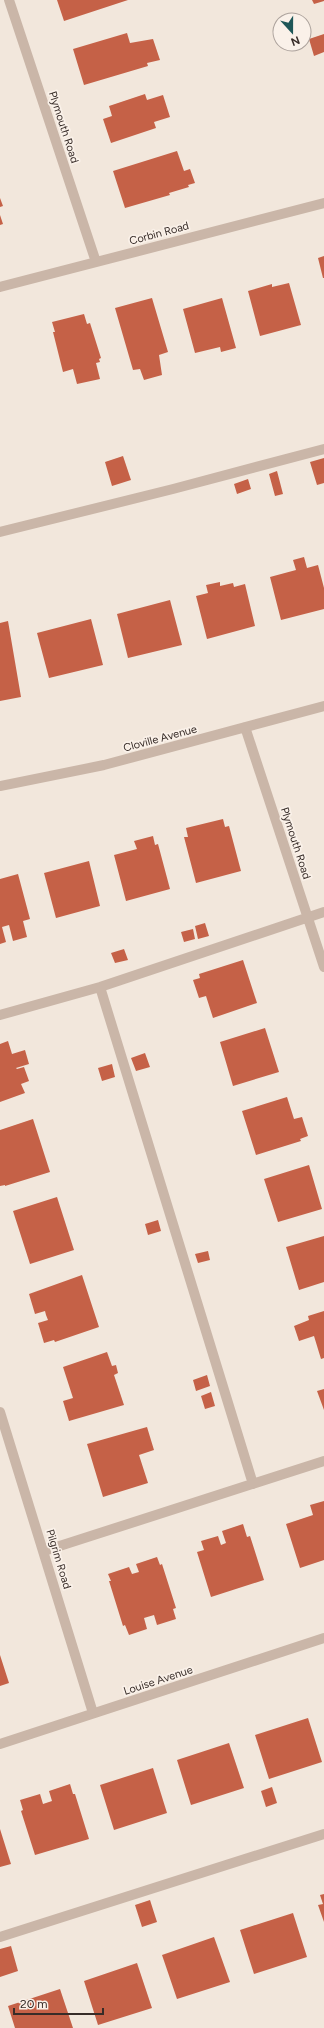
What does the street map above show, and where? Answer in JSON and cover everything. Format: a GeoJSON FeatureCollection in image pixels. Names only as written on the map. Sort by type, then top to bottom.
{"type":"FeatureCollection","features":[{"type":"Feature","properties":{"kind":"street","name":"Plymouth Road"},"geometry":{"type":"LineString","coordinates":[[9,0],[96,262]]}},
{"type":"Feature","properties":{"kind":"street","name":"Corbin Road"},"geometry":{"type":"LineString","coordinates":[[0,287],[324,203]]}},
{"type":"Feature","properties":{"kind":"street"},"geometry":{"type":"LineString","coordinates":[[0,532],[173,489],[324,448]]}},
{"type":"Feature","properties":{"kind":"street","name":"Cloville Avenue"},"geometry":{"type":"LineString","coordinates":[[0,786],[104,765],[324,706]]}},
{"type":"Feature","properties":{"kind":"street","name":"Plymouth Road"},"geometry":{"type":"LineString","coordinates":[[245,728],[324,967]]}},
{"type":"Feature","properties":{"kind":"street"},"geometry":{"type":"LineString","coordinates":[[0,1015],[100,987],[324,912]]}},
{"type":"Feature","properties":{"kind":"street"},"geometry":{"type":"LineString","coordinates":[[100,987],[253,1484]]}},
{"type":"Feature","properties":{"kind":"street","name":"Pilgrim Road"},"geometry":{"type":"LineString","coordinates":[[0,1412],[93,1713]]}},
{"type":"Feature","properties":{"kind":"street"},"geometry":{"type":"LineString","coordinates":[[44,1551],[324,1461]]}},
{"type":"Feature","properties":{"kind":"street","name":"Louise Avenue"},"geometry":{"type":"LineString","coordinates":[[0,1744],[324,1638]]}},
{"type":"Feature","properties":{"kind":"street"},"geometry":{"type":"LineString","coordinates":[[0,1937],[324,1834]]}},
{"type":"Feature","properties":{"kind":"building"},"geometry":{"type":"Polygon","coordinates":[[[57,0],[128,0],[64,21],[57,0]]]}},
{"type":"Feature","properties":{"kind":"building"},"geometry":{"type":"Polygon","coordinates":[[[312,0],[324,0],[324,1],[314,4],[312,0]]]}},
{"type":"Feature","properties":{"kind":"building"},"geometry":{"type":"Polygon","coordinates":[[[127,33],[130,43],[153,39],[160,60],[147,63],[148,66],[84,85],[73,49],[127,33]]]}},
{"type":"Feature","properties":{"kind":"building"},"geometry":{"type":"Polygon","coordinates":[[[324,34],[324,52],[314,56],[312,49],[312,38],[324,34]]]}},
{"type":"Feature","properties":{"kind":"building"},"geometry":{"type":"Polygon","coordinates":[[[145,94],[147,100],[163,95],[170,117],[154,122],[156,128],[111,143],[103,119],[112,116],[109,106],[145,94]]]}},
{"type":"Feature","properties":{"kind":"building"},"geometry":{"type":"Polygon","coordinates":[[[177,151],[184,171],[190,169],[195,183],[188,185],[189,187],[169,193],[170,195],[125,208],[113,171],[177,151]]]}},
{"type":"Feature","properties":{"kind":"building"},"geometry":{"type":"Polygon","coordinates":[[[0,198],[3,206],[0,207],[0,198]]]}},
{"type":"Feature","properties":{"kind":"building"},"geometry":{"type":"Polygon","coordinates":[[[0,215],[3,224],[0,225],[0,215]]]}},
{"type":"Feature","properties":{"kind":"building"},"geometry":{"type":"Polygon","coordinates":[[[324,256],[324,278],[323,278],[318,258],[324,256]]]}},
{"type":"Feature","properties":{"kind":"building"},"geometry":{"type":"Polygon","coordinates":[[[289,283],[301,325],[260,336],[248,291],[272,284],[272,287],[289,283]]]}},
{"type":"Feature","properties":{"kind":"building"},"geometry":{"type":"Polygon","coordinates":[[[152,298],[168,352],[159,355],[162,375],[144,380],[140,369],[133,370],[115,308],[152,298]]]}},
{"type":"Feature","properties":{"kind":"building"},"geometry":{"type":"Polygon","coordinates":[[[222,298],[236,348],[221,352],[220,347],[195,353],[183,309],[222,298]]]}},
{"type":"Feature","properties":{"kind":"building"},"geometry":{"type":"Polygon","coordinates":[[[84,314],[87,324],[90,323],[101,358],[99,359],[100,362],[96,363],[100,379],[77,384],[73,369],[63,372],[52,322],[84,314]]]}},
{"type":"Feature","properties":{"kind":"building"},"geometry":{"type":"Polygon","coordinates":[[[123,456],[131,480],[112,486],[105,462],[123,456]]]}},
{"type":"Feature","properties":{"kind":"building"},"geometry":{"type":"Polygon","coordinates":[[[324,458],[324,483],[317,485],[310,462],[324,458]]]}},
{"type":"Feature","properties":{"kind":"building"},"geometry":{"type":"Polygon","coordinates":[[[277,471],[283,494],[275,496],[269,474],[277,471]]]}},
{"type":"Feature","properties":{"kind":"building"},"geometry":{"type":"Polygon","coordinates":[[[248,479],[251,489],[237,494],[234,484],[248,479]]]}},
{"type":"Feature","properties":{"kind":"building"},"geometry":{"type":"Polygon","coordinates":[[[304,557],[307,568],[318,565],[324,588],[324,609],[281,620],[270,577],[296,570],[293,560],[304,557]]]}},
{"type":"Feature","properties":{"kind":"building"},"geometry":{"type":"Polygon","coordinates":[[[220,582],[220,586],[233,583],[234,587],[245,584],[255,626],[207,639],[196,596],[208,593],[206,585],[220,582]]]}},
{"type":"Feature","properties":{"kind":"building"},"geometry":{"type":"Polygon","coordinates":[[[170,600],[182,645],[128,658],[117,614],[170,600]]]}},
{"type":"Feature","properties":{"kind":"building"},"geometry":{"type":"Polygon","coordinates":[[[91,619],[103,665],[49,678],[37,633],[91,619]]]}},
{"type":"Feature","properties":{"kind":"building"},"geometry":{"type":"Polygon","coordinates":[[[8,621],[21,697],[0,701],[0,623],[8,621]]]}},
{"type":"Feature","properties":{"kind":"building"},"geometry":{"type":"Polygon","coordinates":[[[223,819],[225,827],[229,826],[241,871],[196,883],[184,837],[188,837],[186,828],[223,819]]]}},
{"type":"Feature","properties":{"kind":"building"},"geometry":{"type":"Polygon","coordinates":[[[153,836],[155,845],[158,844],[170,889],[126,901],[114,855],[137,849],[134,841],[153,836]]]}},
{"type":"Feature","properties":{"kind":"building"},"geometry":{"type":"Polygon","coordinates":[[[89,861],[100,906],[56,918],[44,873],[89,861]]]}},
{"type":"Feature","properties":{"kind":"building"},"geometry":{"type":"Polygon","coordinates":[[[18,874],[30,919],[23,921],[27,937],[13,941],[9,925],[2,927],[6,942],[0,944],[0,879],[18,874]]]}},
{"type":"Feature","properties":{"kind":"building"},"geometry":{"type":"Polygon","coordinates":[[[205,923],[209,936],[198,939],[195,926],[205,923]]]}},
{"type":"Feature","properties":{"kind":"building"},"geometry":{"type":"Polygon","coordinates":[[[193,929],[195,939],[184,942],[181,932],[193,929]]]}},
{"type":"Feature","properties":{"kind":"building"},"geometry":{"type":"Polygon","coordinates":[[[124,949],[128,960],[115,963],[111,953],[124,949]]]}},
{"type":"Feature","properties":{"kind":"building"},"geometry":{"type":"Polygon","coordinates":[[[243,960],[257,1003],[213,1018],[206,996],[199,998],[193,980],[200,978],[199,974],[243,960]]]}},
{"type":"Feature","properties":{"kind":"building"},"geometry":{"type":"Polygon","coordinates":[[[265,1028],[279,1072],[233,1086],[220,1042],[265,1028]]]}},
{"type":"Feature","properties":{"kind":"building"},"geometry":{"type":"Polygon","coordinates":[[[8,1041],[12,1054],[25,1050],[29,1064],[16,1068],[24,1067],[29,1081],[21,1084],[25,1093],[0,1102],[0,1044],[8,1041]]]}},
{"type":"Feature","properties":{"kind":"building"},"geometry":{"type":"Polygon","coordinates":[[[145,1053],[150,1067],[136,1071],[131,1058],[145,1053]]]}},
{"type":"Feature","properties":{"kind":"building"},"geometry":{"type":"Polygon","coordinates":[[[112,1064],[115,1077],[102,1081],[98,1068],[112,1064]]]}},
{"type":"Feature","properties":{"kind":"building"},"geometry":{"type":"Polygon","coordinates":[[[287,1097],[294,1119],[302,1117],[308,1136],[300,1139],[301,1141],[256,1155],[242,1111],[287,1097]]]}},
{"type":"Feature","properties":{"kind":"building"},"geometry":{"type":"Polygon","coordinates":[[[33,1119],[50,1172],[5,1186],[0,1186],[0,1130],[33,1119]]]}},
{"type":"Feature","properties":{"kind":"building"},"geometry":{"type":"Polygon","coordinates":[[[309,1165],[322,1209],[278,1222],[264,1179],[309,1165]]]}},
{"type":"Feature","properties":{"kind":"building"},"geometry":{"type":"Polygon","coordinates":[[[57,1197],[74,1250],[30,1264],[13,1211],[57,1197]]]}},
{"type":"Feature","properties":{"kind":"building"},"geometry":{"type":"Polygon","coordinates":[[[158,1220],[161,1231],[148,1235],[145,1224],[158,1220]]]}},
{"type":"Feature","properties":{"kind":"building"},"geometry":{"type":"Polygon","coordinates":[[[324,1236],[324,1282],[299,1290],[286,1247],[324,1236]]]}},
{"type":"Feature","properties":{"kind":"building"},"geometry":{"type":"Polygon","coordinates":[[[208,1251],[210,1260],[198,1263],[195,1254],[208,1251]]]}},
{"type":"Feature","properties":{"kind":"building"},"geometry":{"type":"Polygon","coordinates":[[[82,1275],[99,1327],[55,1342],[54,1340],[44,1343],[38,1323],[48,1320],[45,1311],[35,1314],[29,1294],[82,1275]]]}},
{"type":"Feature","properties":{"kind":"building"},"geometry":{"type":"Polygon","coordinates":[[[324,1311],[324,1358],[321,1359],[314,1336],[299,1341],[294,1326],[309,1320],[308,1316],[324,1311]]]}},
{"type":"Feature","properties":{"kind":"building"},"geometry":{"type":"Polygon","coordinates":[[[107,1352],[112,1366],[116,1365],[118,1373],[114,1375],[124,1405],[69,1421],[63,1401],[73,1398],[63,1367],[107,1352]]]}},
{"type":"Feature","properties":{"kind":"building"},"geometry":{"type":"Polygon","coordinates":[[[207,1375],[210,1386],[196,1391],[193,1380],[207,1375]]]}},
{"type":"Feature","properties":{"kind":"building"},"geometry":{"type":"Polygon","coordinates":[[[324,1389],[324,1410],[317,1391],[324,1389]]]}},
{"type":"Feature","properties":{"kind":"building"},"geometry":{"type":"Polygon","coordinates":[[[211,1392],[215,1406],[205,1409],[201,1396],[211,1392]]]}},
{"type":"Feature","properties":{"kind":"building"},"geometry":{"type":"Polygon","coordinates":[[[147,1427],[154,1450],[139,1455],[148,1483],[103,1497],[87,1444],[147,1427]]]}},
{"type":"Feature","properties":{"kind":"building"},"geometry":{"type":"Polygon","coordinates":[[[324,1501],[324,1560],[300,1568],[286,1524],[313,1515],[310,1505],[324,1501]]]}},
{"type":"Feature","properties":{"kind":"building"},"geometry":{"type":"Polygon","coordinates":[[[243,1524],[247,1537],[250,1536],[264,1580],[211,1597],[197,1552],[204,1550],[201,1541],[218,1536],[221,1545],[226,1543],[222,1531],[243,1524]]]}},
{"type":"Feature","properties":{"kind":"building"},"geometry":{"type":"Polygon","coordinates":[[[157,1557],[160,1565],[162,1564],[176,1608],[173,1609],[176,1619],[157,1625],[154,1615],[144,1618],[147,1629],[129,1635],[125,1625],[123,1626],[108,1574],[129,1567],[132,1574],[139,1572],[136,1564],[157,1557]]]}},
{"type":"Feature","properties":{"kind":"building"},"geometry":{"type":"Polygon","coordinates":[[[0,1655],[9,1683],[0,1686],[0,1655]]]}},
{"type":"Feature","properties":{"kind":"building"},"geometry":{"type":"Polygon","coordinates":[[[308,1718],[322,1762],[269,1779],[255,1735],[308,1718]]]}},
{"type":"Feature","properties":{"kind":"building"},"geometry":{"type":"Polygon","coordinates":[[[229,1743],[244,1788],[191,1805],[177,1760],[229,1743]]]}},
{"type":"Feature","properties":{"kind":"building"},"geometry":{"type":"Polygon","coordinates":[[[153,1768],[167,1813],[114,1830],[100,1785],[153,1768]]]}},
{"type":"Feature","properties":{"kind":"building"},"geometry":{"type":"Polygon","coordinates":[[[70,1784],[73,1794],[75,1794],[89,1839],[35,1855],[21,1811],[23,1810],[20,1800],[40,1794],[43,1804],[52,1801],[49,1791],[70,1784]]]}},
{"type":"Feature","properties":{"kind":"building"},"geometry":{"type":"Polygon","coordinates":[[[272,1787],[277,1803],[266,1807],[261,1791],[272,1787]]]}},
{"type":"Feature","properties":{"kind":"building"},"geometry":{"type":"Polygon","coordinates":[[[0,1829],[11,1864],[0,1867],[0,1829]]]}},
{"type":"Feature","properties":{"kind":"building"},"geometry":{"type":"Polygon","coordinates":[[[324,1894],[324,1922],[318,1905],[323,1904],[320,1895],[324,1894]]]}},
{"type":"Feature","properties":{"kind":"building"},"geometry":{"type":"Polygon","coordinates":[[[150,1900],[157,1922],[142,1927],[135,1905],[150,1900]]]}},
{"type":"Feature","properties":{"kind":"building"},"geometry":{"type":"Polygon","coordinates":[[[293,1913],[307,1957],[254,1974],[240,1930],[293,1913]]]}},
{"type":"Feature","properties":{"kind":"building"},"geometry":{"type":"Polygon","coordinates":[[[214,1937],[230,1982],[177,1999],[162,1955],[214,1937]]]}},
{"type":"Feature","properties":{"kind":"building"},"geometry":{"type":"Polygon","coordinates":[[[11,1946],[18,1971],[0,1977],[0,1949],[11,1946]]]}},
{"type":"Feature","properties":{"kind":"building"},"geometry":{"type":"Polygon","coordinates":[[[137,1963],[152,2008],[98,2025],[84,1981],[137,1963]]]}},
{"type":"Feature","properties":{"kind":"building"},"geometry":{"type":"Polygon","coordinates":[[[60,1989],[73,2028],[15,2028],[8,2006],[60,1989]]]}}]}
